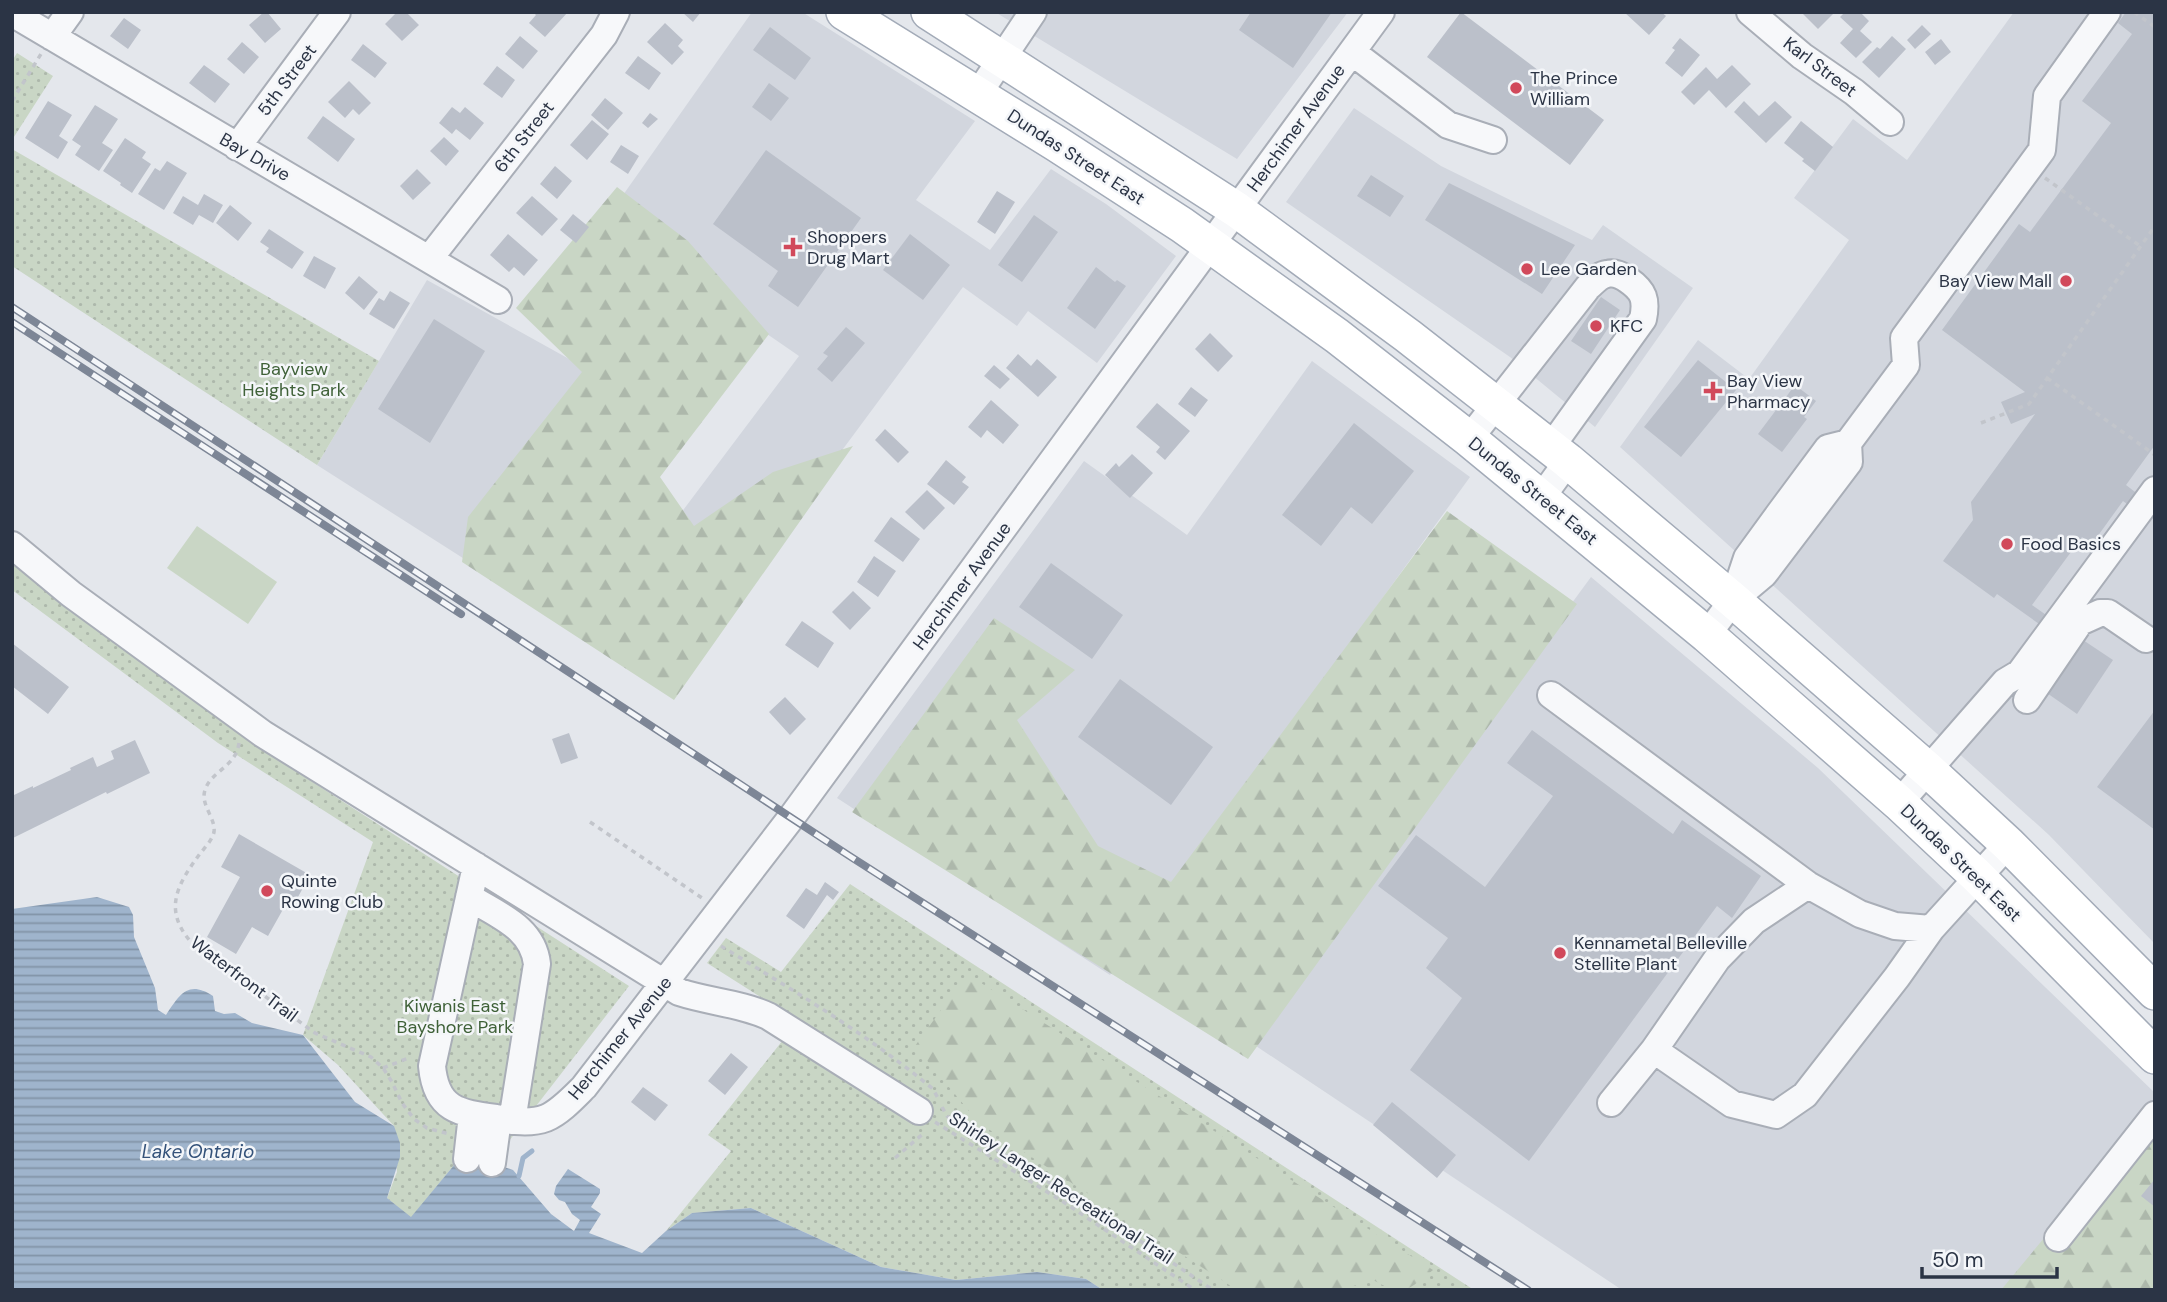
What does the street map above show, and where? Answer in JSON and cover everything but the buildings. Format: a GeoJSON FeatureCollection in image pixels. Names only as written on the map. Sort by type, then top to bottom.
{"type":"FeatureCollection","features":[{"type":"Feature","properties":{"kind":"main road","name":"Dundas Street East"},"geometry":{"type":"LineString","coordinates":[[844,12],[1122,185],[1337,336],[1469,439],[1707,635],[1899,803],[1977,876],[2155,1056]]}},
{"type":"Feature","properties":{"kind":"main road"},"geometry":{"type":"LineString","coordinates":[[929,12],[1237,209],[1408,336],[1559,454],[1733,600],[1928,770],[2008,844],[2155,992]]}},
{"type":"Feature","properties":{"kind":"main road"},"geometry":{"type":"LineString","coordinates":[[1057,144],[1085,147],[1099,152],[1195,206],[1211,211],[1237,209]]}},
{"type":"Feature","properties":{"kind":"main road"},"geometry":{"type":"LineString","coordinates":[[1211,246],[1243,247],[1359,320],[1408,336]]}},
{"type":"Feature","properties":{"kind":"street"},"geometry":{"type":"LineString","coordinates":[[52,37],[70,12]]}},
{"type":"Feature","properties":{"kind":"street","name":"5th Street"},"geometry":{"type":"LineString","coordinates":[[237,147],[337,12]]}},
{"type":"Feature","properties":{"kind":"street","name":"6th Street"},"geometry":{"type":"LineString","coordinates":[[429,259],[604,35],[616,12]]}},
{"type":"Feature","properties":{"kind":"street"},"geometry":{"type":"LineString","coordinates":[[978,94],[1033,12]]}},
{"type":"Feature","properties":{"kind":"street","name":"Karl Street"},"geometry":{"type":"LineString","coordinates":[[1751,12],[1802,56],[1854,92],[1890,122]]}},
{"type":"Feature","properties":{"kind":"street"},"geometry":{"type":"LineString","coordinates":[[1707,635],[1733,600],[1764,574],[1849,462],[1848,443],[1906,365],[1904,338],[2042,150],[2048,96],[2107,12]]}},
{"type":"Feature","properties":{"kind":"street","name":"Bay Drive"},"geometry":{"type":"LineString","coordinates":[[12,13],[498,300]]}},
{"type":"Feature","properties":{"kind":"street","name":"Herchimer Avenue"},"geometry":{"type":"LineString","coordinates":[[494,1118],[529,1121],[546,1118],[584,1087],[807,797],[1352,52],[1373,15]]}},
{"type":"Feature","properties":{"kind":"street"},"geometry":{"type":"LineString","coordinates":[[1352,52],[1448,125],[1493,140]]}},
{"type":"Feature","properties":{"kind":"street"},"geometry":{"type":"LineString","coordinates":[[1469,439],[1599,276],[1619,274],[1638,286],[1646,306],[1643,319],[1559,454],[1542,498]]}},
{"type":"Feature","properties":{"kind":"street"},"geometry":{"type":"LineString","coordinates":[[1899,803],[2005,682],[2020,673],[2155,490]]}},
{"type":"Feature","properties":{"kind":"street"},"geometry":{"type":"LineString","coordinates":[[12,545],[71,594],[263,734],[679,992],[742,1006],[768,1016],[932,1114]]}},
{"type":"Feature","properties":{"kind":"street"},"geometry":{"type":"LineString","coordinates":[[2027,700],[2080,622],[2100,613],[2108,613],[2146,639]]}},
{"type":"Feature","properties":{"kind":"street"},"geometry":{"type":"LineString","coordinates":[[1551,695],[1808,885],[1860,914],[1895,926],[1931,929]]}},
{"type":"Feature","properties":{"kind":"street"},"geometry":{"type":"LineString","coordinates":[[1654,1050],[1732,1104],[1776,1115],[1805,1095],[1931,929],[2008,844]]}},
{"type":"Feature","properties":{"kind":"street"},"geometry":{"type":"LineString","coordinates":[[476,866],[432,1066],[433,1080],[449,1105],[463,1113],[494,1118]]}},
{"type":"Feature","properties":{"kind":"street"},"geometry":{"type":"LineString","coordinates":[[1611,1103],[1654,1050],[1717,960],[1755,921],[1808,885]]}},
{"type":"Feature","properties":{"kind":"street"},"geometry":{"type":"LineString","coordinates":[[469,897],[520,929],[530,939],[536,951],[537,964],[494,1118],[472,1153]]}},
{"type":"Feature","properties":{"kind":"street"},"geometry":{"type":"LineString","coordinates":[[2058,1238],[2155,1115]]}},
{"type":"Feature","properties":{"kind":"path"},"geometry":{"type":"LineString","coordinates":[[2134,12],[2155,27]]}},
{"type":"Feature","properties":{"kind":"path"},"geometry":{"type":"LineString","coordinates":[[12,101],[52,37]]}},
{"type":"Feature","properties":{"kind":"path"},"geometry":{"type":"LineString","coordinates":[[2029,166],[2140,247]]}},
{"type":"Feature","properties":{"kind":"path"},"geometry":{"type":"LineString","coordinates":[[1981,423],[2029,404],[2155,226]]}},
{"type":"Feature","properties":{"kind":"path"},"geometry":{"type":"LineString","coordinates":[[2048,378],[2155,455]]}},
{"type":"Feature","properties":{"kind":"path","name":"Waterfront Trail"},"geometry":{"type":"LineString","coordinates":[[232,761],[205,790],[204,800],[214,831],[177,891],[176,919],[182,931],[191,942],[315,1033],[371,1057],[383,1068],[414,1119],[472,1153]]}},
{"type":"Feature","properties":{"kind":"path"},"geometry":{"type":"LineString","coordinates":[[590,822],[685,885],[719,913]]}},
{"type":"Feature","properties":{"kind":"path"},"geometry":{"type":"LineString","coordinates":[[716,943],[808,999],[895,1058],[933,1089],[938,1096],[932,1114],[895,1158]]}},
{"type":"Feature","properties":{"kind":"path"},"geometry":{"type":"LineString","coordinates":[[932,1114],[1195,1290]]}},
{"type":"Feature","properties":{"kind":"path","name":"Shirley Langer Recreational Trail"},"geometry":{"type":"LineString","coordinates":[[932,1114],[947,1116],[1213,1290]]}},
{"type":"Feature","properties":{"kind":"shaded area"},"geometry":{"type":"Polygon","coordinates":[[[752,12],[802,12],[975,121],[916,200],[990,250],[1051,169],[1106,204],[1176,256],[1097,363],[1028,311],[1017,326],[963,287],[666,688],[587,638],[799,356],[604,222],[752,12]]]}},
{"type":"Feature","properties":{"kind":"shaded area"},"geometry":{"type":"Polygon","coordinates":[[[995,12],[1348,12],[1237,159],[995,12]]]}},
{"type":"Feature","properties":{"kind":"shaded area","name":"Bay View Mall"},"geometry":{"type":"Polygon","coordinates":[[[2014,12],[2155,12],[2155,944],[2049,835],[1620,447],[1698,340],[1749,379],[1849,240],[1794,198],[1853,119],[1907,160],[2014,12]]]}},
{"type":"Feature","properties":{"kind":"shaded area"},"geometry":{"type":"Polygon","coordinates":[[[1354,108],[1441,166],[1592,240],[1603,225],[1693,288],[1595,427],[1510,357],[1286,202],[1354,108]]]}},
{"type":"Feature","properties":{"kind":"shaded area"},"geometry":{"type":"Polygon","coordinates":[[[427,280],[598,375],[466,560],[317,465],[427,280]]]}},
{"type":"Feature","properties":{"kind":"shaded area"},"geometry":{"type":"Polygon","coordinates":[[[1312,361],[1470,477],[1110,975],[837,798],[1084,461],[1187,535],[1312,361]]]}},
{"type":"Feature","properties":{"kind":"shaded area"},"geometry":{"type":"Polygon","coordinates":[[[1591,577],[1818,768],[2155,1093],[2155,1100],[2008,1290],[1622,1290],[1250,1042],[1591,577]]]}},
{"type":"Feature","properties":{"kind":"green space"},"geometry":{"type":"Polygon","coordinates":[[[17,53],[53,76],[12,140],[12,61],[17,53]]]}},
{"type":"Feature","properties":{"kind":"green space","name":"Bayview Heights Park"},"geometry":{"type":"Polygon","coordinates":[[[12,149],[379,361],[317,465],[12,266],[12,149]]]}},
{"type":"Feature","properties":{"kind":"green space"},"geometry":{"type":"Polygon","coordinates":[[[617,187],[688,241],[769,334],[660,477],[694,526],[773,472],[853,446],[674,700],[462,562],[468,517],[582,372],[516,308],[617,187]]]}},
{"type":"Feature","properties":{"kind":"green space"},"geometry":{"type":"Polygon","coordinates":[[[1447,511],[1577,604],[1248,1059],[852,812],[994,618],[1075,670],[1017,720],[1098,846],[1171,882],[1447,511]]]}},
{"type":"Feature","properties":{"kind":"green space"},"geometry":{"type":"Polygon","coordinates":[[[197,526],[277,582],[248,624],[167,568],[197,526]]]}},
{"type":"Feature","properties":{"kind":"green space","name":"Kiwanis East Bayshore Park"},"geometry":{"type":"Polygon","coordinates":[[[12,558],[50,590],[252,743],[629,986],[492,1163],[455,1164],[411,1218],[387,1198],[397,1172],[394,1126],[338,1065],[303,1035],[373,842],[218,743],[12,590],[12,558]]]}},
{"type":"Feature","properties":{"kind":"green space"},"geometry":{"type":"Polygon","coordinates":[[[850,884],[1474,1290],[1103,1290],[1086,1279],[1037,1272],[956,1280],[881,1267],[751,1208],[692,1213],[666,1231],[731,1151],[708,1135],[798,1021],[707,963],[726,938],[781,972],[850,884]]]}},
{"type":"Feature","properties":{"kind":"green space"},"geometry":{"type":"Polygon","coordinates":[[[967,974],[1433,1270],[1411,1287],[1399,1290],[1373,1280],[1340,1290],[1237,1290],[979,1123],[915,1046],[967,974]]]}},
{"type":"Feature","properties":{"kind":"green space"},"geometry":{"type":"Polygon","coordinates":[[[2155,1104],[2155,1290],[2001,1290],[2155,1104]]]}},
{"type":"Feature","properties":{"kind":"water","name":"Lake Ontario"},"geometry":{"type":"Polygon","coordinates":[[[97,897],[129,907],[133,915],[134,937],[155,988],[158,1010],[166,1015],[180,996],[191,989],[197,989],[213,996],[215,1011],[235,1013],[252,1023],[303,1035],[355,1102],[394,1126],[400,1143],[400,1157],[387,1198],[411,1217],[455,1164],[457,1158],[492,1163],[513,1170],[551,1214],[574,1231],[580,1220],[572,1214],[565,1202],[554,1194],[556,1186],[568,1169],[600,1189],[591,1207],[601,1214],[589,1233],[642,1253],[666,1231],[692,1213],[751,1208],[881,1267],[956,1280],[1037,1272],[1086,1279],[1103,1290],[12,1290],[12,909],[97,897]]]}},
{"type":"Feature","properties":{"kind":"waterway"},"geometry":{"type":"LineString","coordinates":[[519,1176],[523,1158],[532,1151]]}},
{"type":"Feature","properties":{"kind":"railway"},"geometry":{"type":"LineString","coordinates":[[12,307],[848,855],[1528,1290]]}},
{"type":"Feature","properties":{"kind":"railway"},"geometry":{"type":"LineString","coordinates":[[12,322],[461,614]]}},
{"type":"Feature","properties":{"kind":"place","name":"The Prince William"},"geometry":{"type":"Point","coordinates":[1516,88]}},
{"type":"Feature","properties":{"kind":"place","name":"Shoppers Drug Mart"},"geometry":{"type":"Point","coordinates":[793,247]}},
{"type":"Feature","properties":{"kind":"place","name":"Lee Garden"},"geometry":{"type":"Point","coordinates":[1527,269]}},
{"type":"Feature","properties":{"kind":"place","name":"Bay View Mall"},"geometry":{"type":"Point","coordinates":[2066,281]}},
{"type":"Feature","properties":{"kind":"place","name":"KFC"},"geometry":{"type":"Point","coordinates":[1596,326]}},
{"type":"Feature","properties":{"kind":"place","name":"Bay View Pharmacy"},"geometry":{"type":"Point","coordinates":[1713,391]}},
{"type":"Feature","properties":{"kind":"place","name":"Food Basics"},"geometry":{"type":"Point","coordinates":[2007,544]}},
{"type":"Feature","properties":{"kind":"place","name":"Quinte Rowing Club"},"geometry":{"type":"Point","coordinates":[267,891]}},
{"type":"Feature","properties":{"kind":"place","name":"Kennametal Belleville Stellite Plant"},"geometry":{"type":"Point","coordinates":[1560,953]}}]}
